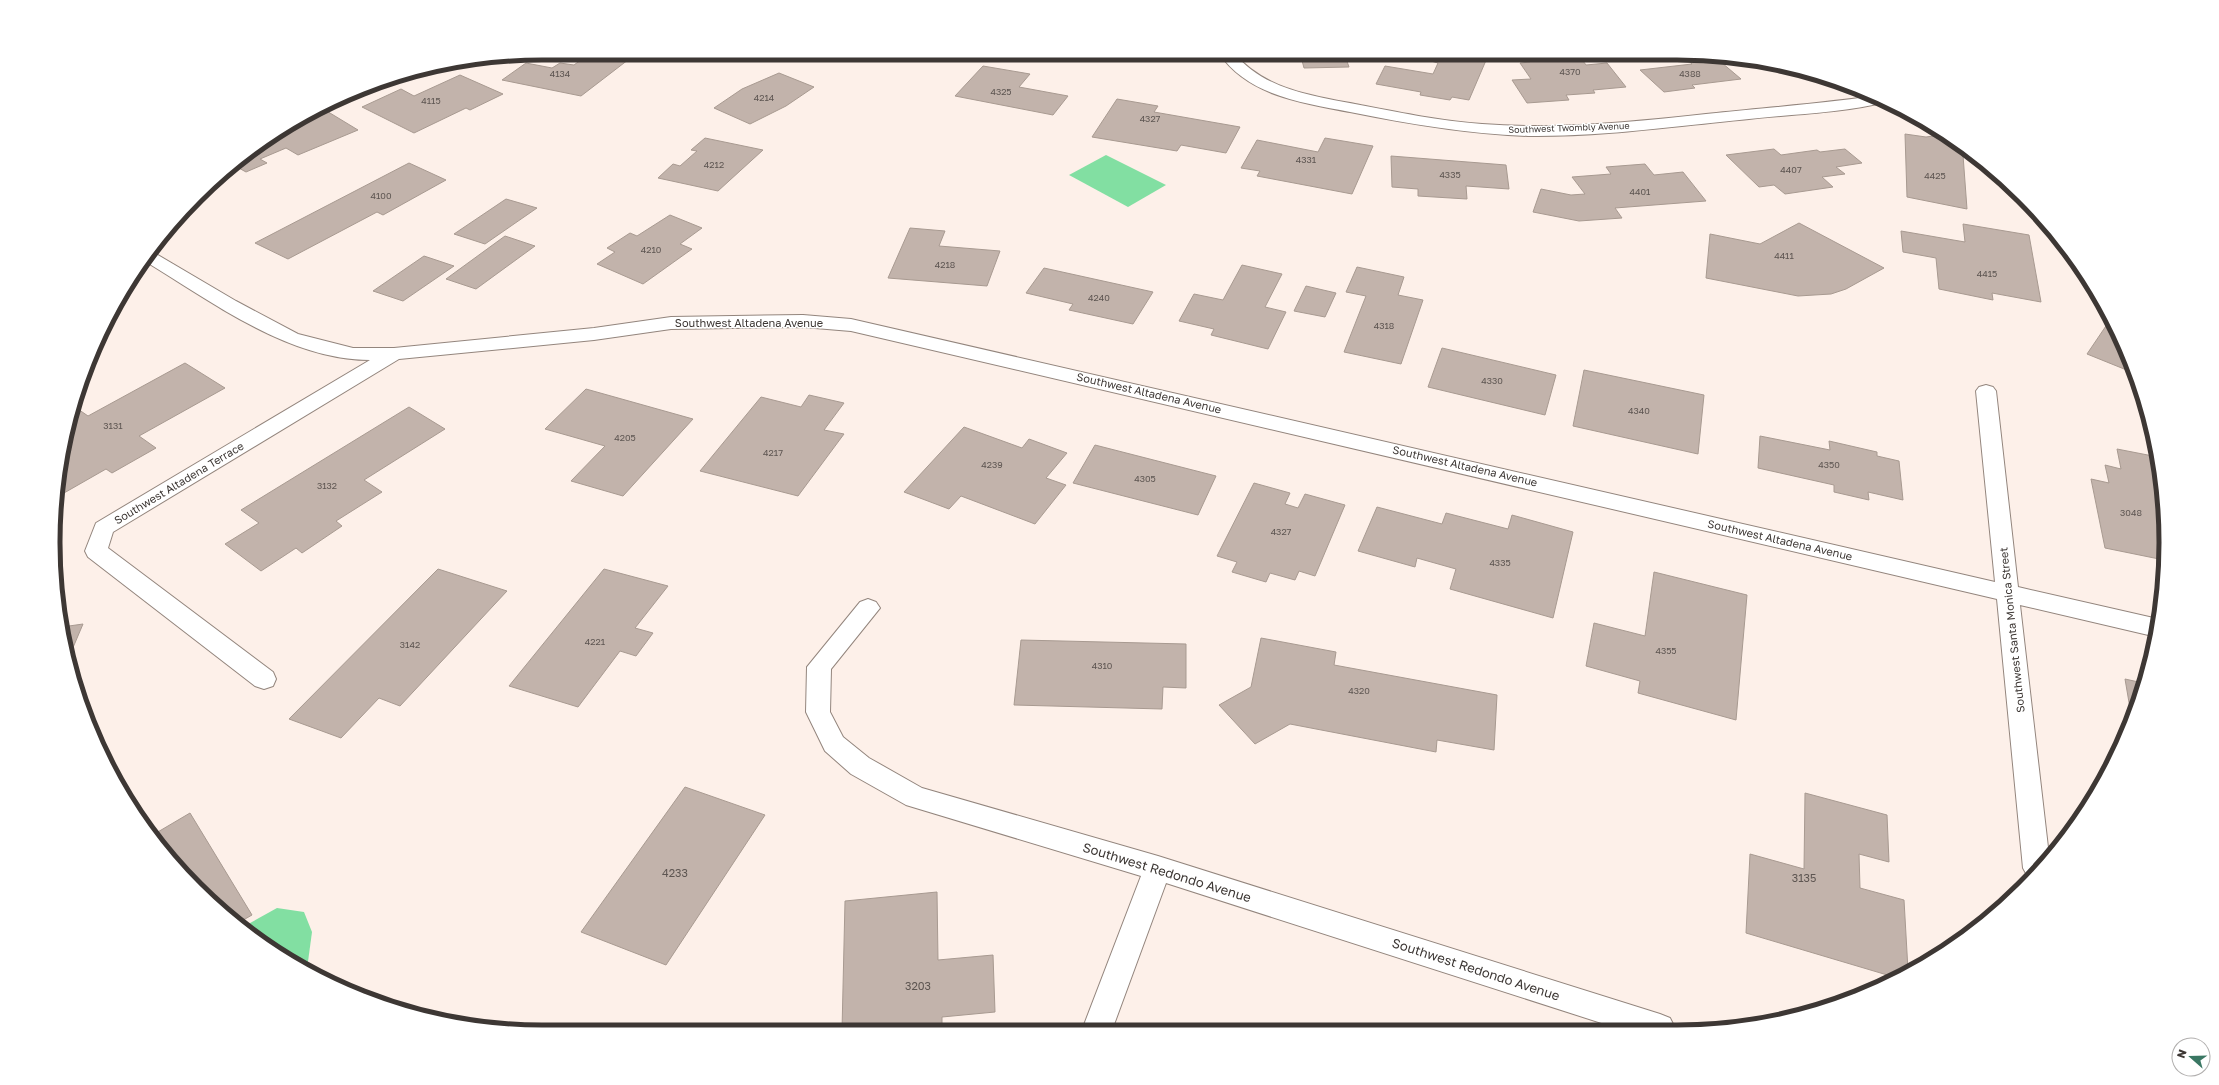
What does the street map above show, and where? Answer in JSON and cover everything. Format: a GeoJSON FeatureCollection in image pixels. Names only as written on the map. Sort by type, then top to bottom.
{"type":"FeatureCollection","features":[{"type":"Feature","properties":{"kind":"street","name":"Southwest Twombly Avenue"},"geometry":{"type":"LineString","coordinates":[[1230,60],[1254,80],[1317,101],[1450,125],[1502,130],[1536,131],[1650,124],[1870,101]]}},
{"type":"Feature","properties":{"kind":"street","name":"Southwest Altadena Avenue"},"geometry":{"type":"LineString","coordinates":[[153,258],[230,305],[291,338],[323,348],[353,354],[394,354],[594,334],[671,323],[803,321],[851,325],[2152,626]]}},
{"type":"Feature","properties":{"kind":"street","name":"Southwest Altadena Terrace"},"geometry":{"type":"LineString","coordinates":[[264,678],[96,551],[104,528],[394,354]]}},
{"type":"Feature","properties":{"kind":"street","name":"Southwest Santa Monica Street"},"geometry":{"type":"LineString","coordinates":[[1986,391],[2037,864]]}},
{"type":"Feature","properties":{"kind":"street","name":"Southwest Redondo Avenue"},"geometry":{"type":"LineString","coordinates":[[868,608],[819,667],[818,712],[834,744],[860,766],[915,797],[1158,868],[1651,1025]]}},
{"type":"Feature","properties":{"kind":"street"},"geometry":{"type":"LineString","coordinates":[[1099,1025],[1158,868]]}},
{"type":"Feature","properties":{"kind":"green space"},"geometry":{"type":"Polygon","coordinates":[[[1106,155],[1166,185],[1128,207],[1069,175],[1106,155]]]}},
{"type":"Feature","properties":{"kind":"green space"},"geometry":{"type":"Polygon","coordinates":[[[277,908],[304,912],[312,932],[308,964],[274,944],[248,924],[277,908]]]}},
{"type":"Feature","properties":{"kind":"building"},"geometry":{"type":"Polygon","coordinates":[[[581,60],[628,60],[581,96],[502,80],[526,63],[552,68],[560,63],[574,65],[581,60]]]}},
{"type":"Feature","properties":{"kind":"building"},"geometry":{"type":"Polygon","coordinates":[[[1302,60],[1346,60],[1349,67],[1304,68],[1302,60]]]}},
{"type":"Feature","properties":{"kind":"building"},"geometry":{"type":"Polygon","coordinates":[[[1486,60],[1469,100],[1452,97],[1450,100],[1420,95],[1421,92],[1376,84],[1385,66],[1433,74],[1438,63],[1431,61],[1486,60]]]}},
{"type":"Feature","properties":{"kind":"building"},"geometry":{"type":"Polygon","coordinates":[[[1528,60],[1582,60],[1586,65],[1607,63],[1626,87],[1593,90],[1595,93],[1566,95],[1569,100],[1527,103],[1512,80],[1531,79],[1520,63],[1530,62],[1528,60]]]}},
{"type":"Feature","properties":{"kind":"building"},"geometry":{"type":"Polygon","coordinates":[[[1688,60],[1721,62],[1741,79],[1692,85],[1695,88],[1664,92],[1640,70],[1692,64],[1688,60]]]}},
{"type":"Feature","properties":{"kind":"building"},"geometry":{"type":"Polygon","coordinates":[[[983,66],[1030,74],[1019,87],[1068,96],[1053,115],[955,96],[983,66]]]}},
{"type":"Feature","properties":{"kind":"building"},"geometry":{"type":"Polygon","coordinates":[[[1774,70],[1785,72],[1778,73],[1774,70]]]}},
{"type":"Feature","properties":{"kind":"building"},"geometry":{"type":"Polygon","coordinates":[[[779,73],[814,87],[786,106],[750,124],[714,108],[742,89],[779,73]]]}},
{"type":"Feature","properties":{"kind":"building"},"geometry":{"type":"Polygon","coordinates":[[[460,75],[503,94],[470,110],[466,108],[414,133],[362,107],[401,89],[414,96],[460,75]]]}},
{"type":"Feature","properties":{"kind":"building"},"geometry":{"type":"Polygon","coordinates":[[[1117,99],[1158,106],[1154,112],[1240,127],[1226,153],[1181,145],[1177,151],[1092,137],[1117,99]]]}},
{"type":"Feature","properties":{"kind":"building"},"geometry":{"type":"Polygon","coordinates":[[[327,111],[358,130],[298,155],[286,148],[260,159],[267,163],[246,172],[239,168],[274,141],[327,111]]]}},
{"type":"Feature","properties":{"kind":"building"},"geometry":{"type":"Polygon","coordinates":[[[1905,134],[1926,137],[1936,136],[1963,155],[1967,209],[1907,197],[1905,134]]]}},
{"type":"Feature","properties":{"kind":"building"},"geometry":{"type":"Polygon","coordinates":[[[705,138],[763,150],[718,191],[658,178],[673,164],[680,166],[697,151],[691,150],[705,138]]]}},
{"type":"Feature","properties":{"kind":"building"},"geometry":{"type":"Polygon","coordinates":[[[1325,138],[1373,146],[1352,194],[1257,176],[1260,171],[1241,168],[1257,140],[1318,152],[1325,138]]]}},
{"type":"Feature","properties":{"kind":"building"},"geometry":{"type":"Polygon","coordinates":[[[1774,149],[1781,155],[1817,150],[1820,152],[1845,149],[1862,163],[1836,167],[1845,174],[1822,177],[1833,187],[1785,194],[1774,185],[1759,187],[1726,155],[1774,149]]]}},
{"type":"Feature","properties":{"kind":"building"},"geometry":{"type":"Polygon","coordinates":[[[1391,156],[1506,165],[1509,189],[1466,186],[1467,199],[1418,196],[1418,189],[1392,187],[1391,156]]]}},
{"type":"Feature","properties":{"kind":"building"},"geometry":{"type":"Polygon","coordinates":[[[409,163],[446,180],[383,215],[377,212],[288,259],[255,243],[409,163]]]}},
{"type":"Feature","properties":{"kind":"building"},"geometry":{"type":"Polygon","coordinates":[[[1645,164],[1654,175],[1683,172],[1706,201],[1615,208],[1622,218],[1579,221],[1533,212],[1541,189],[1571,195],[1585,194],[1572,177],[1611,174],[1606,167],[1645,164]]]}},
{"type":"Feature","properties":{"kind":"building"},"geometry":{"type":"Polygon","coordinates":[[[506,199],[537,208],[485,244],[454,234],[506,199]]]}},
{"type":"Feature","properties":{"kind":"building"},"geometry":{"type":"Polygon","coordinates":[[[670,215],[702,228],[680,244],[692,249],[643,284],[597,264],[615,252],[607,248],[630,233],[637,236],[670,215]]]}},
{"type":"Feature","properties":{"kind":"building"},"geometry":{"type":"Polygon","coordinates":[[[1799,223],[1884,268],[1846,289],[1831,294],[1798,296],[1706,278],[1710,234],[1760,244],[1799,223]]]}},
{"type":"Feature","properties":{"kind":"building"},"geometry":{"type":"Polygon","coordinates":[[[1963,224],[2029,235],[2041,302],[1992,293],[1993,300],[1939,289],[1936,258],[1903,252],[1901,231],[1965,242],[1963,224]]]}},
{"type":"Feature","properties":{"kind":"building"},"geometry":{"type":"Polygon","coordinates":[[[910,228],[945,231],[939,246],[1000,251],[987,286],[888,278],[910,228]]]}},
{"type":"Feature","properties":{"kind":"building"},"geometry":{"type":"Polygon","coordinates":[[[505,236],[535,246],[476,289],[446,279],[505,236]]]}},
{"type":"Feature","properties":{"kind":"building"},"geometry":{"type":"Polygon","coordinates":[[[424,256],[454,266],[403,301],[373,291],[424,256]]]}},
{"type":"Feature","properties":{"kind":"building"},"geometry":{"type":"Polygon","coordinates":[[[1242,265],[1282,274],[1265,307],[1286,312],[1268,349],[1211,335],[1214,329],[1179,321],[1194,294],[1223,300],[1242,265]]]}},
{"type":"Feature","properties":{"kind":"building"},"geometry":{"type":"Polygon","coordinates":[[[1357,267],[1404,277],[1398,295],[1423,300],[1401,364],[1344,352],[1366,296],[1346,292],[1357,267]]]}},
{"type":"Feature","properties":{"kind":"building"},"geometry":{"type":"Polygon","coordinates":[[[1044,268],[1153,292],[1133,324],[1069,310],[1073,304],[1026,293],[1044,268]]]}},
{"type":"Feature","properties":{"kind":"building"},"geometry":{"type":"Polygon","coordinates":[[[1306,286],[1336,293],[1325,317],[1294,311],[1306,286]]]}},
{"type":"Feature","properties":{"kind":"building"},"geometry":{"type":"Polygon","coordinates":[[[2107,325],[2127,370],[2087,354],[2107,325]]]}},
{"type":"Feature","properties":{"kind":"building"},"geometry":{"type":"Polygon","coordinates":[[[1442,348],[1556,375],[1545,415],[1428,387],[1442,348]]]}},
{"type":"Feature","properties":{"kind":"building"},"geometry":{"type":"Polygon","coordinates":[[[185,363],[225,388],[139,436],[156,448],[112,473],[106,469],[63,494],[69,448],[79,410],[88,416],[185,363]]]}},
{"type":"Feature","properties":{"kind":"building"},"geometry":{"type":"Polygon","coordinates":[[[1584,370],[1704,395],[1698,454],[1573,426],[1584,370]]]}},
{"type":"Feature","properties":{"kind":"building"},"geometry":{"type":"Polygon","coordinates":[[[586,389],[693,419],[623,496],[571,481],[605,446],[545,429],[586,389]]]}},
{"type":"Feature","properties":{"kind":"building"},"geometry":{"type":"Polygon","coordinates":[[[809,395],[844,403],[824,430],[844,434],[798,496],[700,471],[761,397],[801,407],[809,395]]]}},
{"type":"Feature","properties":{"kind":"building"},"geometry":{"type":"Polygon","coordinates":[[[409,407],[445,429],[364,480],[382,492],[336,521],[342,526],[302,553],[296,548],[261,571],[225,544],[259,523],[241,510],[409,407]]]}},
{"type":"Feature","properties":{"kind":"building"},"geometry":{"type":"Polygon","coordinates":[[[964,427],[1022,448],[1029,439],[1067,453],[1046,478],[1066,485],[1035,524],[961,496],[949,509],[904,492],[964,427]]]}},
{"type":"Feature","properties":{"kind":"building"},"geometry":{"type":"Polygon","coordinates":[[[1760,436],[1830,450],[1829,441],[1877,452],[1877,456],[1899,461],[1903,500],[1868,492],[1869,500],[1834,492],[1834,485],[1758,468],[1760,436]]]}},
{"type":"Feature","properties":{"kind":"building"},"geometry":{"type":"Polygon","coordinates":[[[1095,445],[1216,476],[1198,515],[1073,483],[1095,445]]]}},
{"type":"Feature","properties":{"kind":"building"},"geometry":{"type":"Polygon","coordinates":[[[2117,449],[2151,456],[2158,511],[2158,559],[2105,548],[2091,479],[2109,483],[2105,465],[2121,469],[2117,449]]]}},
{"type":"Feature","properties":{"kind":"building"},"geometry":{"type":"Polygon","coordinates":[[[1254,483],[1290,493],[1285,504],[1298,508],[1305,494],[1345,505],[1315,576],[1299,571],[1295,580],[1270,573],[1266,582],[1232,572],[1237,562],[1217,556],[1254,483]]]}},
{"type":"Feature","properties":{"kind":"building"},"geometry":{"type":"Polygon","coordinates":[[[1377,507],[1442,524],[1446,513],[1508,529],[1512,515],[1573,532],[1553,618],[1450,589],[1456,569],[1417,558],[1415,567],[1358,551],[1377,507]]]}},
{"type":"Feature","properties":{"kind":"building"},"geometry":{"type":"Polygon","coordinates":[[[438,569],[507,591],[400,706],[379,698],[341,738],[289,719],[438,569]]]}},
{"type":"Feature","properties":{"kind":"building"},"geometry":{"type":"Polygon","coordinates":[[[604,569],[668,586],[635,628],[653,633],[636,656],[620,651],[578,707],[509,686],[604,569]]]}},
{"type":"Feature","properties":{"kind":"building"},"geometry":{"type":"Polygon","coordinates":[[[1654,572],[1747,595],[1736,720],[1638,693],[1640,681],[1586,666],[1594,623],[1645,636],[1654,572]]]}},
{"type":"Feature","properties":{"kind":"building"},"geometry":{"type":"Polygon","coordinates":[[[83,624],[72,650],[69,637],[67,626],[83,624]]]}},
{"type":"Feature","properties":{"kind":"building"},"geometry":{"type":"Polygon","coordinates":[[[1261,638],[1336,652],[1334,665],[1497,695],[1494,750],[1437,740],[1436,752],[1290,724],[1255,744],[1219,705],[1251,687],[1261,638]]]}},
{"type":"Feature","properties":{"kind":"building"},"geometry":{"type":"Polygon","coordinates":[[[1021,640],[1186,644],[1186,688],[1163,687],[1162,709],[1014,705],[1021,640]]]}},
{"type":"Feature","properties":{"kind":"building"},"geometry":{"type":"Polygon","coordinates":[[[2125,679],[2138,682],[2130,707],[2125,679]]]}},
{"type":"Feature","properties":{"kind":"building"},"geometry":{"type":"Polygon","coordinates":[[[685,787],[765,815],[666,965],[581,932],[685,787]]]}},
{"type":"Feature","properties":{"kind":"building"},"geometry":{"type":"Polygon","coordinates":[[[1805,793],[1887,815],[1889,862],[1859,854],[1860,888],[1904,900],[1908,965],[1889,975],[1746,933],[1750,854],[1804,869],[1805,793]]]}},
{"type":"Feature","properties":{"kind":"building"},"geometry":{"type":"Polygon","coordinates":[[[190,813],[252,915],[243,920],[224,905],[201,884],[157,832],[190,813]]]}},
{"type":"Feature","properties":{"kind":"building"},"geometry":{"type":"Polygon","coordinates":[[[937,892],[938,960],[993,955],[995,1012],[942,1017],[942,1025],[842,1025],[845,901],[937,892]]]}}]}
